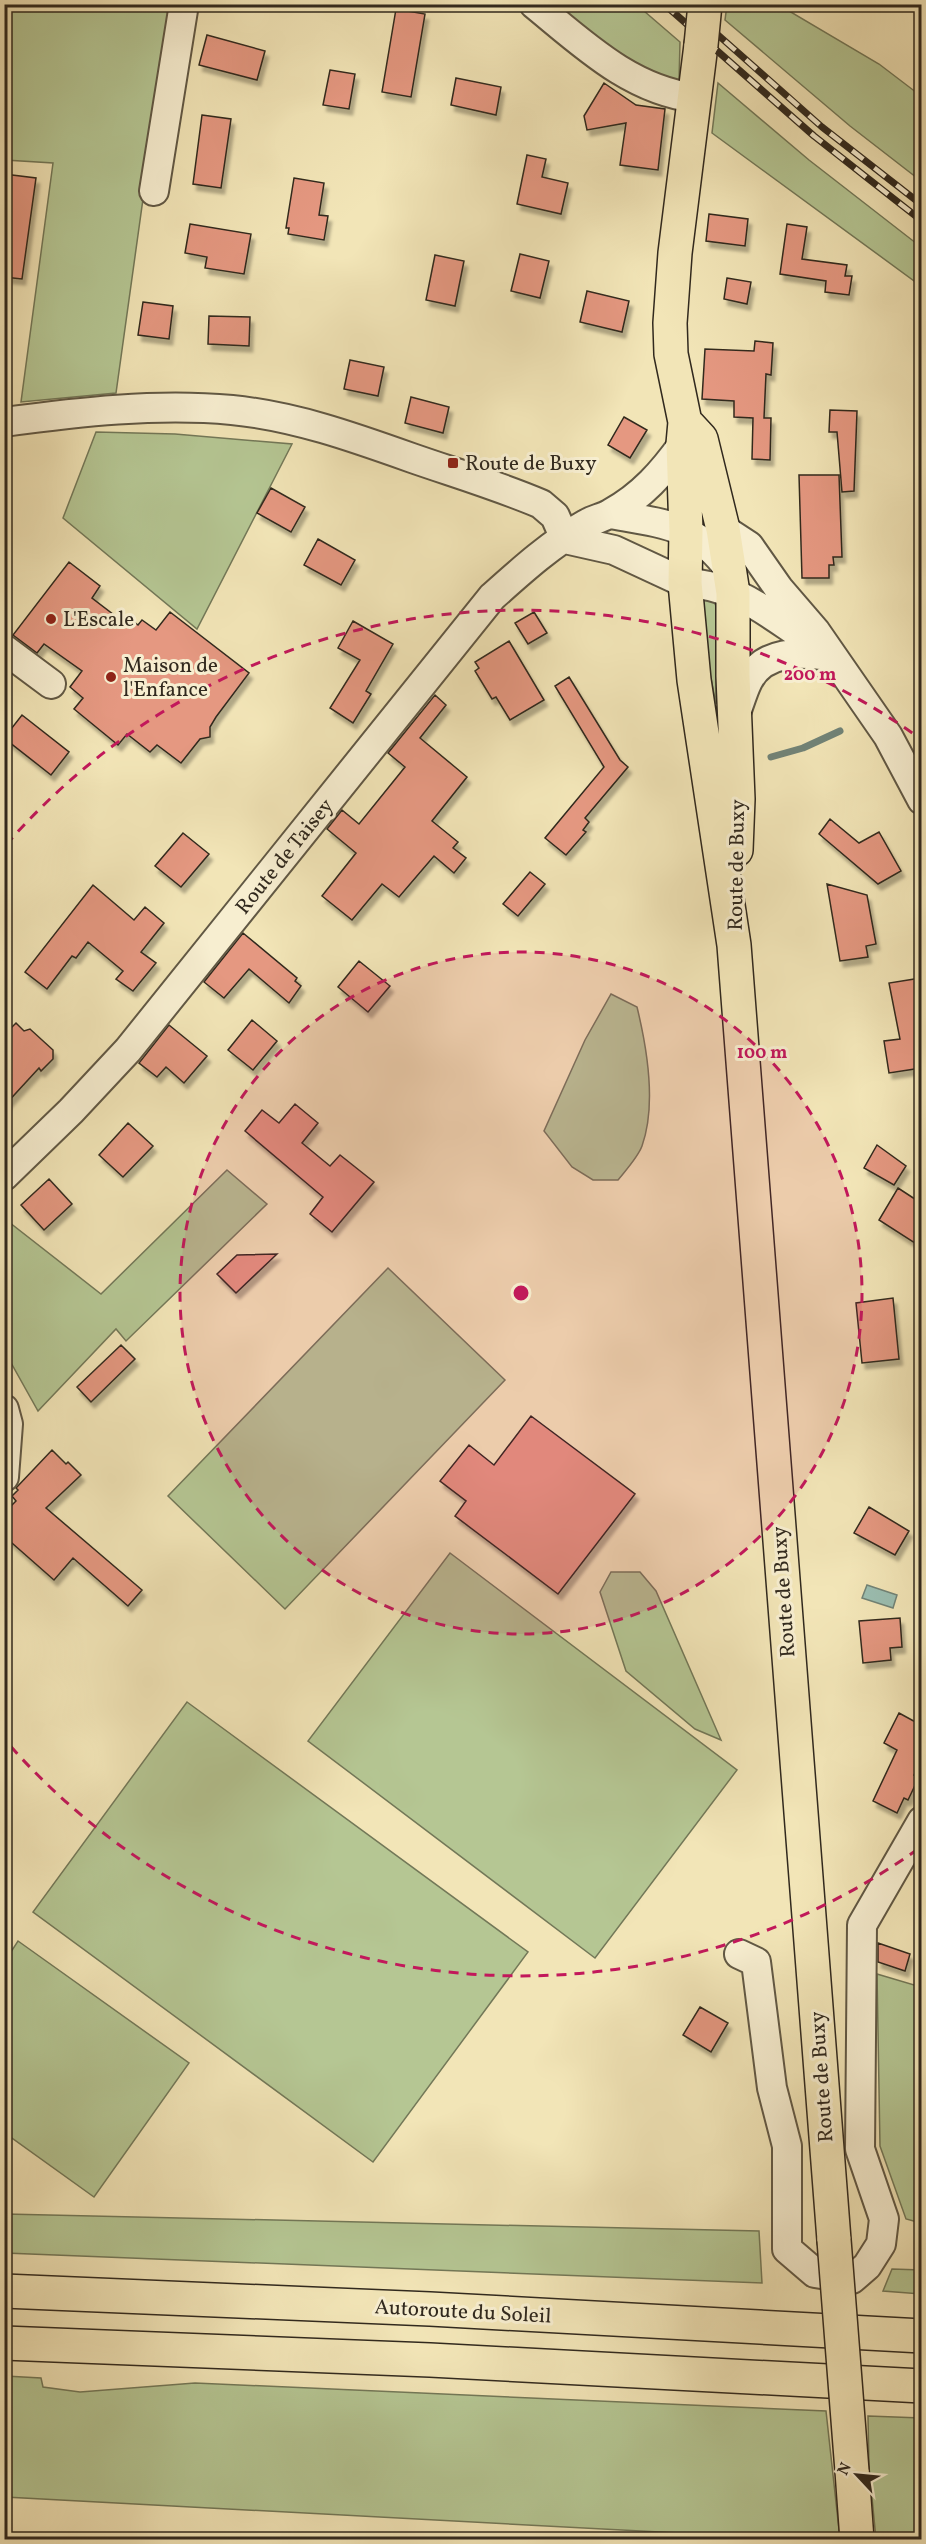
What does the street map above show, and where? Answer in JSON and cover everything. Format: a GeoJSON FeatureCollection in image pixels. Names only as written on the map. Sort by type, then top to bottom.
{"type":"FeatureCollection","features":[{"type":"Feature","properties":{"kind":"main road","name":"Route de Buxy"},"geometry":{"type":"LineString","coordinates":[[705,4],[675,253],[670,323],[684,433],[685,583],[694,680],[734,945],[857,2540]]}},
{"type":"Feature","properties":{"kind":"main road","name":"Route de Buxy"},"geometry":{"type":"LineString","coordinates":[[684,433],[701,439],[723,528],[732,582],[738,799],[734,945]]}},
{"type":"Feature","properties":{"kind":"main road","name":"Autoroute du Soleil"},"geometry":{"type":"LineString","coordinates":[[4,2292],[430,2309],[921,2336]]}},
{"type":"Feature","properties":{"kind":"main road"},"geometry":{"type":"LineString","coordinates":[[4,2343],[430,2360],[921,2386]]}},
{"type":"Feature","properties":{"kind":"street"},"geometry":{"type":"LineString","coordinates":[[154,191],[184,4]]}},
{"type":"Feature","properties":{"kind":"street"},"geometry":{"type":"LineString","coordinates":[[534,4],[633,79],[660,91],[695,98]]}},
{"type":"Feature","properties":{"kind":"street"},"geometry":{"type":"LineString","coordinates":[[4,422],[76,413],[162,408],[231,410],[285,417],[341,433],[541,504],[555,516],[565,539],[614,550],[685,583],[732,582]]}},
{"type":"Feature","properties":{"kind":"street","name":"Route de Taisey"},"geometry":{"type":"LineString","coordinates":[[4,1176],[71,1111],[128,1050],[492,597],[529,564],[586,523],[610,514],[654,482],[684,433]]}},
{"type":"Feature","properties":{"kind":"street"},"geometry":{"type":"LineString","coordinates":[[610,514],[686,531],[700,538],[719,555],[732,582],[831,656]]}},
{"type":"Feature","properties":{"kind":"street"},"geometry":{"type":"LineString","coordinates":[[723,528],[749,546],[779,589],[816,632],[888,736],[921,800]]}},
{"type":"Feature","properties":{"kind":"street"},"geometry":{"type":"LineString","coordinates":[[4,649],[51,684]]}},
{"type":"Feature","properties":{"kind":"street","name":"Route de Buxy"},"geometry":{"type":"LineString","coordinates":[[736,713],[748,680],[766,662],[791,653],[831,656]]}},
{"type":"Feature","properties":{"kind":"street"},"geometry":{"type":"LineString","coordinates":[[4,1408],[8,1424],[7,1463],[4,1477]]}},
{"type":"Feature","properties":{"kind":"street"},"geometry":{"type":"LineString","coordinates":[[739,1954],[756,1962],[772,2088],[787,2146],[787,2249],[815,2273],[852,2279],[867,2266],[881,2244],[884,2219],[860,2149],[862,1924],[921,1821]]}},
{"type":"Feature","properties":{"kind":"green space"},"geometry":{"type":"Polygon","coordinates":[[[5,5],[170,5],[116,393],[21,402],[53,163],[5,160],[5,5]]]}},
{"type":"Feature","properties":{"kind":"green space"},"geometry":{"type":"Polygon","coordinates":[[[549,5],[637,5],[680,42],[679,81],[667,78],[633,61],[549,5]]]}},
{"type":"Feature","properties":{"kind":"green space"},"geometry":{"type":"Polygon","coordinates":[[[727,5],[779,5],[879,64],[921,96],[921,181],[850,126],[725,20],[727,5]]]}},
{"type":"Feature","properties":{"kind":"green space"},"geometry":{"type":"Polygon","coordinates":[[[718,83],[809,160],[921,247],[921,286],[712,133],[718,83]]]}},
{"type":"Feature","properties":{"kind":"green space"},"geometry":{"type":"Polygon","coordinates":[[[96,432],[175,434],[292,444],[197,629],[63,518],[96,432]]]}},
{"type":"Feature","properties":{"kind":"green space"},"geometry":{"type":"Polygon","coordinates":[[[703,599],[713,600],[716,606],[716,704],[697,607],[703,599]]]}},
{"type":"Feature","properties":{"kind":"green space"},"geometry":{"type":"Polygon","coordinates":[[[611,994],[637,1007],[647,1058],[649,1112],[642,1146],[618,1180],[593,1180],[572,1167],[544,1131],[585,1040],[611,994]]]}},
{"type":"Feature","properties":{"kind":"green space"},"geometry":{"type":"Polygon","coordinates":[[[227,1170],[267,1204],[126,1341],[116,1329],[38,1411],[5,1352],[5,1219],[101,1294],[227,1170]]]}},
{"type":"Feature","properties":{"kind":"green space"},"geometry":{"type":"Polygon","coordinates":[[[388,1268],[505,1380],[285,1609],[168,1496],[388,1268]]]}},
{"type":"Feature","properties":{"kind":"green space"},"geometry":{"type":"Polygon","coordinates":[[[450,1553],[737,1770],[595,1958],[308,1741],[450,1553]]]}},
{"type":"Feature","properties":{"kind":"green space"},"geometry":{"type":"Polygon","coordinates":[[[611,1572],[640,1572],[656,1591],[721,1740],[695,1729],[626,1671],[600,1592],[611,1572]]]}},
{"type":"Feature","properties":{"kind":"green space"},"geometry":{"type":"Polygon","coordinates":[[[187,1702],[528,1952],[373,2162],[33,1912],[187,1702]]]}},
{"type":"Feature","properties":{"kind":"green space"},"geometry":{"type":"Polygon","coordinates":[[[18,1941],[189,2063],[94,2197],[5,2133],[5,1961],[18,1941]]]}},
{"type":"Feature","properties":{"kind":"green space"},"geometry":{"type":"Polygon","coordinates":[[[877,1974],[921,1987],[921,2223],[906,2219],[880,2146],[877,1974]]]}},
{"type":"Feature","properties":{"kind":"green space"},"geometry":{"type":"Polygon","coordinates":[[[5,2214],[759,2231],[762,2283],[5,2253],[5,2214]]]}},
{"type":"Feature","properties":{"kind":"green space"},"geometry":{"type":"Polygon","coordinates":[[[892,2269],[921,2270],[921,2294],[883,2291],[892,2269]]]}},
{"type":"Feature","properties":{"kind":"green space"},"geometry":{"type":"Polygon","coordinates":[[[5,2376],[41,2378],[43,2387],[80,2392],[195,2383],[826,2411],[840,2539],[790,2539],[5,2497],[5,2376]]]}},
{"type":"Feature","properties":{"kind":"green space"},"geometry":{"type":"Polygon","coordinates":[[[868,2416],[921,2418],[921,2468],[916,2468],[920,2539],[876,2539],[869,2467],[868,2416]]]}},
{"type":"Feature","properties":{"kind":"water"},"geometry":{"type":"Polygon","coordinates":[[[867,1585],[897,1595],[893,1608],[862,1598],[867,1585]]]}},
{"type":"Feature","properties":{"kind":"building"},"geometry":{"type":"Polygon","coordinates":[[[396,9],[425,14],[411,97],[382,92],[396,9]]]}},
{"type":"Feature","properties":{"kind":"building"},"geometry":{"type":"Polygon","coordinates":[[[207,35],[265,51],[257,80],[199,65],[207,35]]]}},
{"type":"Feature","properties":{"kind":"building"},"geometry":{"type":"Polygon","coordinates":[[[330,70],[355,74],[349,109],[323,105],[330,70]]]}},
{"type":"Feature","properties":{"kind":"building"},"geometry":{"type":"Polygon","coordinates":[[[456,78],[501,87],[496,115],[451,105],[456,78]]]}},
{"type":"Feature","properties":{"kind":"building"},"geometry":{"type":"Polygon","coordinates":[[[604,83],[636,105],[665,109],[658,170],[620,165],[626,123],[587,130],[584,116],[604,83]]]}},
{"type":"Feature","properties":{"kind":"building"},"geometry":{"type":"Polygon","coordinates":[[[202,115],[231,119],[221,188],[193,184],[202,115]]]}},
{"type":"Feature","properties":{"kind":"building"},"geometry":{"type":"Polygon","coordinates":[[[527,155],[546,159],[542,177],[568,183],[561,214],[517,204],[527,155]]]}},
{"type":"Feature","properties":{"kind":"building"},"geometry":{"type":"Polygon","coordinates":[[[4,174],[36,178],[22,279],[4,277],[4,174]]]}},
{"type":"Feature","properties":{"kind":"building"},"geometry":{"type":"Polygon","coordinates":[[[294,178],[324,183],[319,215],[328,216],[324,240],[288,234],[289,228],[286,228],[294,178]]]}},
{"type":"Feature","properties":{"kind":"building"},"geometry":{"type":"Polygon","coordinates":[[[709,214],[748,219],[745,246],[706,241],[709,214]]]}},
{"type":"Feature","properties":{"kind":"building"},"geometry":{"type":"Polygon","coordinates":[[[190,224],[251,234],[244,274],[205,268],[207,257],[185,253],[190,224]]]}},
{"type":"Feature","properties":{"kind":"building"},"geometry":{"type":"Polygon","coordinates":[[[787,224],[807,227],[802,259],[847,265],[845,276],[852,276],[849,295],[825,292],[826,281],[780,274],[787,224]]]}},
{"type":"Feature","properties":{"kind":"building"},"geometry":{"type":"Polygon","coordinates":[[[520,254],[549,261],[540,298],[511,291],[520,254]]]}},
{"type":"Feature","properties":{"kind":"building"},"geometry":{"type":"Polygon","coordinates":[[[435,255],[464,261],[455,306],[426,300],[435,255]]]}},
{"type":"Feature","properties":{"kind":"building"},"geometry":{"type":"Polygon","coordinates":[[[727,278],[751,282],[747,304],[724,299],[727,278]]]}},
{"type":"Feature","properties":{"kind":"building"},"geometry":{"type":"Polygon","coordinates":[[[587,291],[629,301],[622,332],[580,322],[587,291]]]}},
{"type":"Feature","properties":{"kind":"building"},"geometry":{"type":"Polygon","coordinates":[[[143,302],[173,306],[169,339],[138,335],[143,302]]]}},
{"type":"Feature","properties":{"kind":"building"},"geometry":{"type":"Polygon","coordinates":[[[209,316],[250,317],[249,346],[208,344],[209,316]]]}},
{"type":"Feature","properties":{"kind":"building"},"geometry":{"type":"Polygon","coordinates":[[[755,341],[773,343],[771,375],[766,374],[764,418],[771,418],[770,460],[752,459],[753,418],[734,417],[734,401],[702,399],[705,349],[754,351],[755,341]]]}},
{"type":"Feature","properties":{"kind":"building"},"geometry":{"type":"Polygon","coordinates":[[[350,360],[384,367],[378,396],[344,389],[350,360]]]}},
{"type":"Feature","properties":{"kind":"building"},"geometry":{"type":"Polygon","coordinates":[[[411,397],[449,407],[443,433],[405,423],[411,397]]]}},
{"type":"Feature","properties":{"kind":"building"},"geometry":{"type":"Polygon","coordinates":[[[830,410],[857,411],[854,491],[842,492],[837,432],[829,432],[830,410]]]}},
{"type":"Feature","properties":{"kind":"building"},"geometry":{"type":"Polygon","coordinates":[[[624,417],[647,430],[630,458],[608,445],[624,417]]]}},
{"type":"Feature","properties":{"kind":"building"},"geometry":{"type":"Polygon","coordinates":[[[799,475],[839,475],[842,557],[833,557],[834,565],[829,565],[829,578],[802,578],[799,475]]]}},
{"type":"Feature","properties":{"kind":"building"},"geometry":{"type":"Polygon","coordinates":[[[271,488],[305,507],[291,532],[257,513],[271,488]]]}},
{"type":"Feature","properties":{"kind":"building"},"geometry":{"type":"Polygon","coordinates":[[[318,539],[355,560],[341,585],[304,565],[318,539]]]}},
{"type":"Feature","properties":{"kind":"building","name":"Maison de l'Enfance"},"geometry":{"type":"Polygon","coordinates":[[[69,562],[100,586],[92,598],[122,621],[126,616],[138,625],[142,620],[156,630],[170,612],[249,673],[216,717],[210,727],[210,737],[200,739],[181,763],[157,745],[150,752],[127,734],[118,745],[74,709],[83,698],[70,687],[82,671],[44,644],[37,653],[13,635],[69,562]]]}},
{"type":"Feature","properties":{"kind":"building"},"geometry":{"type":"Polygon","coordinates":[[[534,612],[547,633],[528,644],[515,623],[534,612]]]}},
{"type":"Feature","properties":{"kind":"building"},"geometry":{"type":"Polygon","coordinates":[[[353,621],[393,644],[366,691],[371,694],[353,723],[330,708],[360,660],[338,648],[353,621]]]}},
{"type":"Feature","properties":{"kind":"building"},"geometry":{"type":"Polygon","coordinates":[[[509,641],[544,700],[510,720],[496,697],[492,699],[475,671],[479,668],[475,662],[509,641]]]}},
{"type":"Feature","properties":{"kind":"building"},"geometry":{"type":"Polygon","coordinates":[[[569,677],[620,760],[628,767],[585,818],[589,822],[583,830],[586,832],[566,855],[545,838],[604,767],[555,686],[569,677]]]}},
{"type":"Feature","properties":{"kind":"building"},"geometry":{"type":"Polygon","coordinates":[[[435,695],[446,705],[420,738],[467,777],[432,821],[458,842],[453,848],[466,858],[454,873],[434,856],[399,897],[382,884],[352,920],[322,896],[356,853],[327,829],[342,810],[359,824],[405,767],[388,753],[435,695]]]}},
{"type":"Feature","properties":{"kind":"building"},"geometry":{"type":"Polygon","coordinates":[[[22,715],[69,752],[51,775],[4,738],[22,715]]]}},
{"type":"Feature","properties":{"kind":"building"},"geometry":{"type":"Polygon","coordinates":[[[830,819],[859,843],[879,832],[901,871],[878,884],[819,834],[830,819]]]}},
{"type":"Feature","properties":{"kind":"building"},"geometry":{"type":"Polygon","coordinates":[[[183,833],[209,854],[181,887],[155,866],[183,833]]]}},
{"type":"Feature","properties":{"kind":"building"},"geometry":{"type":"Polygon","coordinates":[[[530,872],[545,884],[518,916],[503,904],[530,872]]]}},
{"type":"Feature","properties":{"kind":"building"},"geometry":{"type":"Polygon","coordinates":[[[827,884],[867,895],[876,944],[866,946],[868,957],[840,961],[827,884]]]}},
{"type":"Feature","properties":{"kind":"building"},"geometry":{"type":"Polygon","coordinates":[[[93,885],[134,920],[145,907],[164,923],[141,952],[156,963],[133,991],[116,979],[123,971],[88,942],[76,958],[72,956],[47,989],[25,972],[93,885]]]}},
{"type":"Feature","properties":{"kind":"building"},"geometry":{"type":"Polygon","coordinates":[[[243,933],[297,978],[295,981],[301,986],[289,1003],[249,969],[224,998],[204,982],[243,933]]]}},
{"type":"Feature","properties":{"kind":"building"},"geometry":{"type":"Polygon","coordinates":[[[359,961],[390,986],[368,1012],[338,987],[359,961]]]}},
{"type":"Feature","properties":{"kind":"building"},"geometry":{"type":"Polygon","coordinates":[[[921,978],[921,1068],[889,1073],[884,1041],[900,1039],[889,983],[921,978]]]}},
{"type":"Feature","properties":{"kind":"building"},"geometry":{"type":"Polygon","coordinates":[[[252,1020],[277,1041],[253,1070],[228,1050],[252,1020]]]}},
{"type":"Feature","properties":{"kind":"building"},"geometry":{"type":"Polygon","coordinates":[[[16,1023],[24,1031],[30,1029],[53,1050],[53,1059],[41,1071],[39,1068],[4,1106],[4,1035],[16,1023]]]}},
{"type":"Feature","properties":{"kind":"building"},"geometry":{"type":"Polygon","coordinates":[[[169,1025],[207,1056],[184,1083],[166,1067],[157,1077],[139,1063],[169,1025]]]}},
{"type":"Feature","properties":{"kind":"building"},"geometry":{"type":"Polygon","coordinates":[[[295,1104],[318,1123],[302,1143],[330,1166],[340,1155],[374,1182],[332,1232],[310,1214],[323,1197],[245,1131],[262,1110],[279,1123],[295,1104]]]}},
{"type":"Feature","properties":{"kind":"building"},"geometry":{"type":"Polygon","coordinates":[[[128,1123],[153,1146],[123,1177],[99,1155],[128,1123]]]}},
{"type":"Feature","properties":{"kind":"building"},"geometry":{"type":"Polygon","coordinates":[[[877,1145],[906,1166],[894,1185],[864,1168],[877,1145]]]}},
{"type":"Feature","properties":{"kind":"building"},"geometry":{"type":"Polygon","coordinates":[[[49,1179],[72,1204],[44,1230],[21,1205],[49,1179]]]}},
{"type":"Feature","properties":{"kind":"building"},"geometry":{"type":"Polygon","coordinates":[[[898,1188],[921,1203],[921,1247],[879,1220],[898,1188]]]}},
{"type":"Feature","properties":{"kind":"building"},"geometry":{"type":"Polygon","coordinates":[[[277,1254],[236,1293],[217,1274],[237,1255],[277,1254]]]}},
{"type":"Feature","properties":{"kind":"building"},"geometry":{"type":"Polygon","coordinates":[[[893,1298],[899,1359],[862,1363],[856,1303],[893,1298]]]}},
{"type":"Feature","properties":{"kind":"building"},"geometry":{"type":"Polygon","coordinates":[[[121,1345],[135,1359],[91,1402],[77,1387],[121,1345]]]}},
{"type":"Feature","properties":{"kind":"building"},"geometry":{"type":"Polygon","coordinates":[[[531,1416],[635,1494],[558,1594],[455,1516],[466,1501],[440,1481],[469,1445],[494,1465],[531,1416]]]}},
{"type":"Feature","properties":{"kind":"building"},"geometry":{"type":"Polygon","coordinates":[[[52,1450],[81,1475],[46,1508],[142,1590],[128,1606],[73,1558],[54,1580],[4,1536],[8,1509],[16,1501],[12,1496],[18,1490],[16,1488],[52,1450]]]}},
{"type":"Feature","properties":{"kind":"building"},"geometry":{"type":"Polygon","coordinates":[[[869,1507],[909,1531],[895,1555],[854,1533],[869,1507]]]}},
{"type":"Feature","properties":{"kind":"building"},"geometry":{"type":"Polygon","coordinates":[[[900,1618],[902,1647],[890,1648],[891,1660],[863,1663],[859,1621],[900,1618]]]}},
{"type":"Feature","properties":{"kind":"building"},"geometry":{"type":"Polygon","coordinates":[[[899,1713],[921,1725],[921,1761],[914,1775],[919,1777],[908,1800],[904,1798],[897,1813],[873,1801],[897,1750],[884,1743],[899,1713]]]}},
{"type":"Feature","properties":{"kind":"building"},"geometry":{"type":"Polygon","coordinates":[[[878,1943],[910,1954],[905,1971],[878,1962],[878,1943]]]}},
{"type":"Feature","properties":{"kind":"building"},"geometry":{"type":"Polygon","coordinates":[[[700,2007],[728,2023],[711,2052],[683,2035],[700,2007]]]}},
{"type":"Feature","properties":{"kind":"waterway"},"geometry":{"type":"LineString","coordinates":[[771,757],[803,748],[840,731]]}},
{"type":"Feature","properties":{"kind":"railway"},"geometry":{"type":"LineString","coordinates":[[664,4],[814,136],[922,221]]}},
{"type":"Feature","properties":{"kind":"railway"},"geometry":{"type":"LineString","coordinates":[[683,4],[822,127],[922,205]]}},
{"type":"Feature","properties":{"kind":"place","name":"Route de Buxy"},"geometry":{"type":"Point","coordinates":[453,463]}},
{"type":"Feature","properties":{"kind":"place","name":"L'Escale"},"geometry":{"type":"Point","coordinates":[51,619]}},
{"type":"Feature","properties":{"kind":"place","name":"Maison de l'Enfance"},"geometry":{"type":"Point","coordinates":[111,677]}}]}
